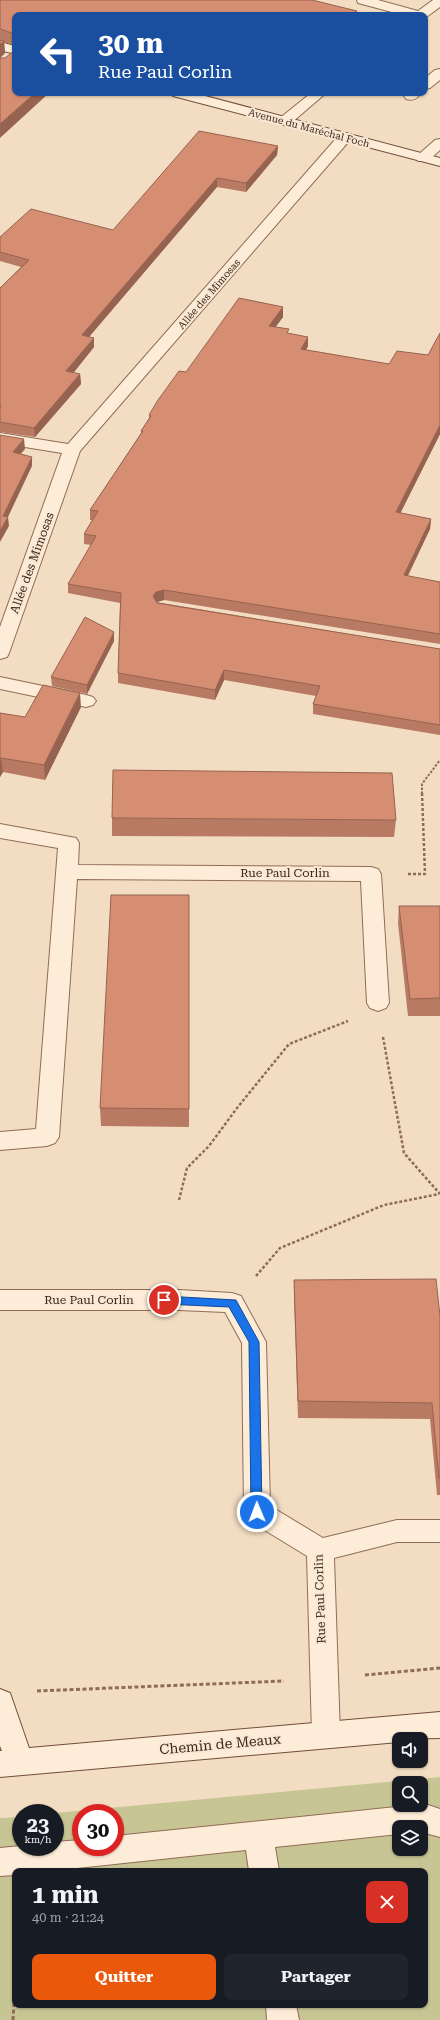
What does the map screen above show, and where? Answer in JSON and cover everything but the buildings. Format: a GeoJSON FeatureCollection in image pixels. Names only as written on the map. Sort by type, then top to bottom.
{"type":"FeatureCollection","features":[{"type":"Feature","properties":{"kind":"street"},"geometry":{"type":"LineString","coordinates":[[363,0],[409,12]]}},
{"type":"Feature","properties":{"kind":"street"},"geometry":{"type":"LineString","coordinates":[[424,12],[440,1]]}},
{"type":"Feature","properties":{"kind":"street"},"geometry":{"type":"LineString","coordinates":[[0,46],[12,49]]}},
{"type":"Feature","properties":{"kind":"street"},"geometry":{"type":"LineString","coordinates":[[428,83],[440,73]]}},
{"type":"Feature","properties":{"kind":"street","name":"Avenue du Maréchal Foch"},"geometry":{"type":"LineString","coordinates":[[189,96],[440,162]]}},
{"type":"Feature","properties":{"kind":"street"},"geometry":{"type":"LineString","coordinates":[[285,122],[315,96]]}},
{"type":"Feature","properties":{"kind":"street","name":"Allée des Mimosas"},"geometry":{"type":"LineString","coordinates":[[0,653],[72,450],[345,137]]}},
{"type":"Feature","properties":{"kind":"street"},"geometry":{"type":"LineString","coordinates":[[423,158],[440,143]]}},
{"type":"Feature","properties":{"kind":"street"},"geometry":{"type":"LineString","coordinates":[[0,438],[72,450]]}},
{"type":"Feature","properties":{"kind":"street"},"geometry":{"type":"LineString","coordinates":[[0,683],[86,701]]}},
{"type":"Feature","properties":{"kind":"street"},"geometry":{"type":"LineString","coordinates":[[0,832],[69,843],[47,1137],[0,1141]]}},
{"type":"Feature","properties":{"kind":"street","name":"Rue Paul Corlin"},"geometry":{"type":"LineString","coordinates":[[68,872],[371,874]]}},
{"type":"Feature","properties":{"kind":"street"},"geometry":{"type":"LineString","coordinates":[[371,874],[378,1003]]}},
{"type":"Feature","properties":{"kind":"street","name":"Rue Paul Corlin"},"geometry":{"type":"LineString","coordinates":[[0,1300],[179,1300],[232,1303],[254,1342],[257,1512],[320,1550],[326,1735]]}},
{"type":"Feature","properties":{"kind":"street"},"geometry":{"type":"LineString","coordinates":[[320,1550],[397,1531],[440,1531]]}},
{"type":"Feature","properties":{"kind":"street"},"geometry":{"type":"LineString","coordinates":[[0,1702],[10,1764]]}},
{"type":"Feature","properties":{"kind":"street","name":"Chemin de Meaux"},"geometry":{"type":"LineString","coordinates":[[10,1764],[440,1725]]}},
{"type":"Feature","properties":{"kind":"street"},"geometry":{"type":"LineString","coordinates":[[0,1862],[425,1818],[440,1823]]}},
{"type":"Feature","properties":{"kind":"street"},"geometry":{"type":"LineString","coordinates":[[259,1835],[264,1868]]}},
{"type":"Feature","properties":{"kind":"street"},"geometry":{"type":"LineString","coordinates":[[281,2008],[283,2020]]}},
{"type":"Feature","properties":{"kind":"path"},"geometry":{"type":"LineString","coordinates":[[371,874],[425,874],[422,784],[440,760]]}},
{"type":"Feature","properties":{"kind":"path"},"geometry":{"type":"LineString","coordinates":[[180,1200],[187,1168],[208,1146],[289,1044],[361,1016],[378,1003],[404,1153],[440,1194]]}},
{"type":"Feature","properties":{"kind":"path"},"geometry":{"type":"LineString","coordinates":[[232,1303],[280,1248],[384,1205],[440,1194]]}},
{"type":"Feature","properties":{"kind":"path"},"geometry":{"type":"LineString","coordinates":[[30,1687],[36,1691],[324,1679],[440,1668]]}},
{"type":"Feature","properties":{"kind":"path"},"geometry":{"type":"LineString","coordinates":[[13,2020],[14,2008]]}},
{"type":"Feature","properties":{"kind":"shaded area"},"geometry":{"type":"Polygon","coordinates":[[[440,1777],[440,2020],[0,2020],[0,1818],[12,1817],[12,1856],[64,1856],[64,1812],[72,1811],[72,1856],[124,1856],[124,1807],[392,1781],[392,1812],[428,1812],[428,1778],[440,1777]]]}},
{"type":"Feature","properties":{"kind":"route"},"geometry":{"type":"LineString","coordinates":[[164,1300],[232,1303],[254,1342],[257,1512]]}}]}
